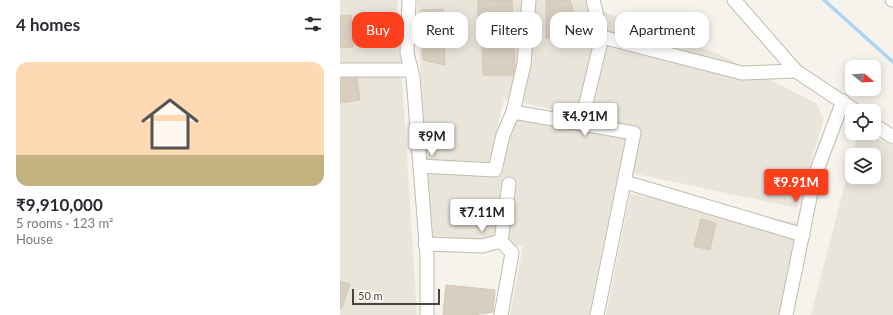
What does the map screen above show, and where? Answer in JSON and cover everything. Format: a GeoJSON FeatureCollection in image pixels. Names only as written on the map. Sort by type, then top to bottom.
{"type":"FeatureCollection","features":[{"type":"Feature","properties":{"kind":"street"},"geometry":{"type":"LineString","coordinates":[[409,0],[407,53],[411,70],[420,166],[425,244],[427,315]]}},
{"type":"Feature","properties":{"kind":"street"},"geometry":{"type":"LineString","coordinates":[[420,166],[495,170],[503,135],[513,112],[524,64],[529,0]]}},
{"type":"Feature","properties":{"kind":"street"},"geometry":{"type":"LineString","coordinates":[[593,0],[596,12]]}},
{"type":"Feature","properties":{"kind":"street"},"geometry":{"type":"LineString","coordinates":[[734,0],[796,71],[847,104]]}},
{"type":"Feature","properties":{"kind":"street"},"geometry":{"type":"LineString","coordinates":[[607,38],[742,73],[796,71]]}},
{"type":"Feature","properties":{"kind":"street"},"geometry":{"type":"LineString","coordinates":[[582,124],[599,48]]}},
{"type":"Feature","properties":{"kind":"street"},"geometry":{"type":"LineString","coordinates":[[340,70],[411,70]]}},
{"type":"Feature","properties":{"kind":"street"},"geometry":{"type":"LineString","coordinates":[[786,315],[814,178],[843,101]]}},
{"type":"Feature","properties":{"kind":"street"},"geometry":{"type":"LineString","coordinates":[[513,112],[634,133],[597,315]]}},
{"type":"Feature","properties":{"kind":"street"},"geometry":{"type":"LineString","coordinates":[[881,129],[893,137]]}},
{"type":"Feature","properties":{"kind":"street"},"geometry":{"type":"LineString","coordinates":[[625,182],[803,235]]}},
{"type":"Feature","properties":{"kind":"street"},"geometry":{"type":"LineString","coordinates":[[501,315],[512,254],[501,241],[509,184]]}},
{"type":"Feature","properties":{"kind":"street"},"geometry":{"type":"LineString","coordinates":[[425,244],[482,246],[501,241]]}},
{"type":"Feature","properties":{"kind":"shaded area"},"geometry":{"type":"Polygon","coordinates":[[[340,0],[397,0],[398,12],[352,12],[352,48],[400,48],[417,315],[340,315],[340,0]]]}},
{"type":"Feature","properties":{"kind":"shaded area"},"geometry":{"type":"Polygon","coordinates":[[[417,0],[596,0],[601,11],[604,12],[550,12],[550,48],[607,48],[607,13],[615,16],[615,48],[703,48],[719,54],[816,103],[824,119],[797,208],[632,173],[640,128],[504,99],[488,166],[425,161],[419,48],[468,48],[468,12],[418,12],[417,0]]]}},
{"type":"Feature","properties":{"kind":"shaded area"},"geometry":{"type":"Polygon","coordinates":[[[513,119],[626,137],[589,315],[510,315],[523,246],[431,240],[427,174],[498,176],[513,119]]]}},
{"type":"Feature","properties":{"kind":"shaded area"},"geometry":{"type":"Polygon","coordinates":[[[856,140],[880,140],[893,146],[893,315],[811,315],[845,184],[881,184],[881,148],[855,148],[856,140]]]}},
{"type":"Feature","properties":{"kind":"shaded area"},"geometry":{"type":"Polygon","coordinates":[[[630,194],[800,223],[780,315],[606,315],[630,194]]]}},
{"type":"Feature","properties":{"kind":"building"},"geometry":{"type":"Polygon","coordinates":[[[478,0],[512,0],[513,12],[478,12],[478,0]]]}},
{"type":"Feature","properties":{"kind":"building"},"geometry":{"type":"Polygon","coordinates":[[[546,0],[570,0],[574,12],[550,12],[550,38],[546,38],[546,0]]]}},
{"type":"Feature","properties":{"kind":"building"},"geometry":{"type":"Polygon","coordinates":[[[443,9],[443,12],[421,12],[421,10],[443,9]]]}},
{"type":"Feature","properties":{"kind":"building"},"geometry":{"type":"Polygon","coordinates":[[[351,15],[352,47],[340,48],[340,16],[351,15]]]}},
{"type":"Feature","properties":{"kind":"building"},"geometry":{"type":"Polygon","coordinates":[[[423,48],[444,48],[445,65],[423,60],[423,48]]]}},
{"type":"Feature","properties":{"kind":"building"},"geometry":{"type":"Polygon","coordinates":[[[482,48],[514,48],[515,67],[513,75],[483,75],[482,48]]]}},
{"type":"Feature","properties":{"kind":"building"},"geometry":{"type":"Polygon","coordinates":[[[340,78],[357,78],[360,100],[340,103],[340,78]]]}},
{"type":"Feature","properties":{"kind":"building"},"geometry":{"type":"Polygon","coordinates":[[[701,219],[716,223],[710,250],[694,246],[701,219]]]}},
{"type":"Feature","properties":{"kind":"building"},"geometry":{"type":"Polygon","coordinates":[[[340,281],[350,284],[342,308],[340,308],[340,281]]]}},
{"type":"Feature","properties":{"kind":"building"},"geometry":{"type":"Polygon","coordinates":[[[446,285],[495,290],[493,312],[474,315],[443,315],[446,285]]]}},
{"type":"Feature","properties":{"kind":"waterway"},"geometry":{"type":"LineString","coordinates":[[824,0],[893,62]]}}]}
